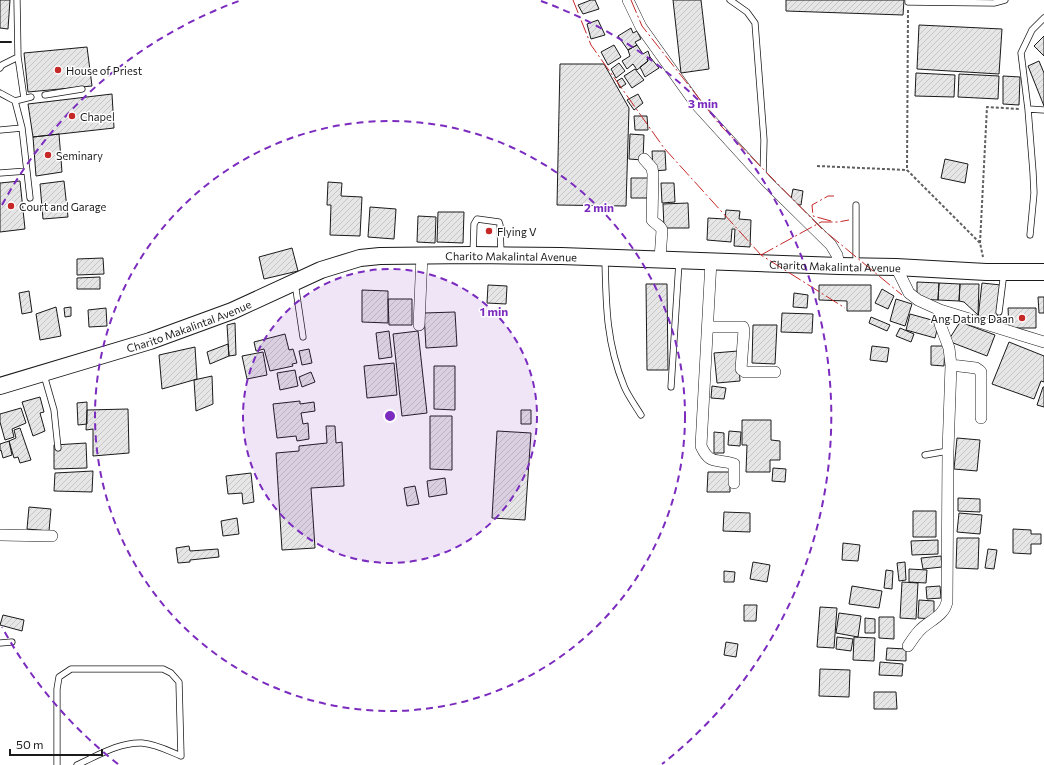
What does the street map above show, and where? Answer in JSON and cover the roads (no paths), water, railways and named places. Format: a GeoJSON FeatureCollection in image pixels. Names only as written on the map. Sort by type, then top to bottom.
{"type":"FeatureCollection","features":[{"type":"Feature","properties":{"kind":"main road","name":"Charito Makalintal Avenue"},"geometry":{"type":"LineString","coordinates":[[0,386],[150,341],[232,311],[321,270],[360,258],[422,255],[501,255],[896,267],[986,272],[1044,272]]}},
{"type":"Feature","properties":{"kind":"street"},"geometry":{"type":"LineString","coordinates":[[628,0],[641,27],[696,104],[763,178],[831,245],[837,255],[840,266]]}},
{"type":"Feature","properties":{"kind":"street"},"geometry":{"type":"LineString","coordinates":[[644,159],[652,168],[653,174],[652,220],[660,226],[662,230],[660,260]]}},
{"type":"Feature","properties":{"kind":"street"},"geometry":{"type":"LineString","coordinates":[[420,325],[422,255]]}},
{"type":"Feature","properties":{"kind":"street"},"geometry":{"type":"LineString","coordinates":[[711,261],[701,446],[706,456],[714,460],[734,464],[734,483]]}},
{"type":"Feature","properties":{"kind":"street"},"geometry":{"type":"LineString","coordinates":[[896,267],[909,293],[918,300],[940,310],[1044,342]]}},
{"type":"Feature","properties":{"kind":"street"},"geometry":{"type":"LineString","coordinates":[[908,646],[920,629],[942,613],[946,608],[947,602],[948,451],[951,365],[950,348],[939,319],[940,310]]}},
{"type":"Feature","properties":{"kind":"street"},"geometry":{"type":"LineString","coordinates":[[707,327],[743,327],[742,371],[775,372]]}},
{"type":"Feature","properties":{"kind":"street"},"geometry":{"type":"LineString","coordinates":[[951,365],[976,368],[981,372],[981,418]]}},
{"type":"Feature","properties":{"kind":"street"},"geometry":{"type":"LineString","coordinates":[[0,535],[52,536]]}},
{"type":"Feature","properties":{"kind":"lane"},"geometry":{"type":"LineString","coordinates":[[17,0],[18,57],[24,98]]}},
{"type":"Feature","properties":{"kind":"lane"},"geometry":{"type":"LineString","coordinates":[[730,0],[747,12],[755,23],[764,140],[763,178]]}},
{"type":"Feature","properties":{"kind":"lane"},"geometry":{"type":"LineString","coordinates":[[908,1],[994,3],[1006,0]]}},
{"type":"Feature","properties":{"kind":"lane"},"geometry":{"type":"LineString","coordinates":[[1030,235],[1034,193],[1028,109],[1021,53],[1032,30],[1044,18]]}},
{"type":"Feature","properties":{"kind":"lane"},"geometry":{"type":"LineString","coordinates":[[0,68],[2,65],[18,57]]}},
{"type":"Feature","properties":{"kind":"lane"},"geometry":{"type":"LineString","coordinates":[[45,95],[82,90]]}},
{"type":"Feature","properties":{"kind":"lane"},"geometry":{"type":"LineString","coordinates":[[0,93],[15,101],[31,97]]}},
{"type":"Feature","properties":{"kind":"lane"},"geometry":{"type":"LineString","coordinates":[[15,101],[22,128],[30,198]]}},
{"type":"Feature","properties":{"kind":"lane"},"geometry":{"type":"LineString","coordinates":[[1028,109],[1044,110]]}},
{"type":"Feature","properties":{"kind":"lane"},"geometry":{"type":"LineString","coordinates":[[0,130],[22,128]]}},
{"type":"Feature","properties":{"kind":"lane"},"geometry":{"type":"LineString","coordinates":[[0,173],[27,171]]}},
{"type":"Feature","properties":{"kind":"lane"},"geometry":{"type":"LineString","coordinates":[[856,205],[856,266]]}},
{"type":"Feature","properties":{"kind":"lane"},"geometry":{"type":"LineString","coordinates":[[474,255],[474,224],[477,219],[499,222],[501,255]]}},
{"type":"Feature","properties":{"kind":"lane"},"geometry":{"type":"LineString","coordinates":[[605,258],[606,310],[610,346],[624,387],[641,415]]}},
{"type":"Feature","properties":{"kind":"lane"},"geometry":{"type":"LineString","coordinates":[[671,387],[680,260]]}},
{"type":"Feature","properties":{"kind":"lane"},"geometry":{"type":"LineString","coordinates":[[999,312],[1004,272]]}},
{"type":"Feature","properties":{"kind":"lane"},"geometry":{"type":"LineString","coordinates":[[295,282],[303,337]]}},
{"type":"Feature","properties":{"kind":"lane"},"geometry":{"type":"LineString","coordinates":[[44,372],[54,410],[58,448]]}},
{"type":"Feature","properties":{"kind":"lane"},"geometry":{"type":"LineString","coordinates":[[925,455],[948,451]]}},
{"type":"Feature","properties":{"kind":"lane"},"geometry":{"type":"LineString","coordinates":[[0,643],[12,642]]}},
{"type":"Feature","properties":{"kind":"lane"},"geometry":{"type":"LineString","coordinates":[[57,765],[57,689],[59,677],[71,669],[163,669],[172,673],[179,682],[181,756],[162,748],[142,743],[123,745],[77,765]]}},
{"type":"Feature","properties":{"kind":"place","name":"House of Priest"},"geometry":{"type":"Point","coordinates":[58,70]}},
{"type":"Feature","properties":{"kind":"place","name":"Chapel"},"geometry":{"type":"Point","coordinates":[72,116]}},
{"type":"Feature","properties":{"kind":"place","name":"Seminary"},"geometry":{"type":"Point","coordinates":[48,155]}},
{"type":"Feature","properties":{"kind":"place","name":"Court and Garage"},"geometry":{"type":"Point","coordinates":[11,206]}},
{"type":"Feature","properties":{"kind":"place","name":"Flying V"},"geometry":{"type":"Point","coordinates":[489,231]}},
{"type":"Feature","properties":{"kind":"place","name":"Ang Dating Daan"},"geometry":{"type":"Point","coordinates":[1022,318]}}]}
